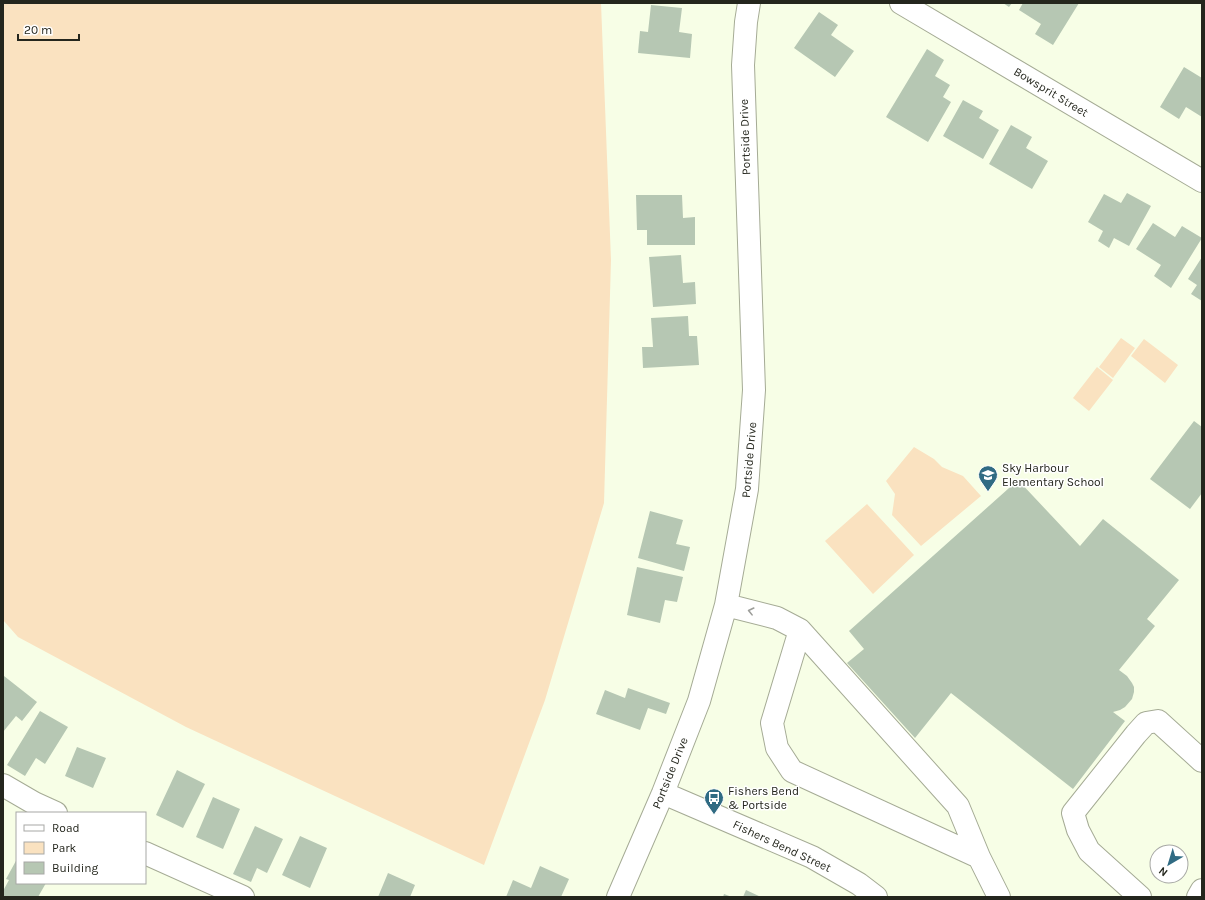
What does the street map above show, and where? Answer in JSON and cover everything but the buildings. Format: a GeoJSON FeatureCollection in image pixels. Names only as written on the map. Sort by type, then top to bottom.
{"type":"FeatureCollection","features":[{"type":"Feature","properties":{"kind":"street","name":"Portside Drive"},"geometry":{"type":"LineString","coordinates":[[618,897],[663,793],[699,701],[726,605],[748,489],[754,390],[743,65],[749,3]]}},
{"type":"Feature","properties":{"kind":"street","name":"Bowsprit Street"},"geometry":{"type":"LineString","coordinates":[[901,3],[1202,181]]}},
{"type":"Feature","properties":{"kind":"street"},"geometry":{"type":"LineString","coordinates":[[726,605],[777,618],[800,630],[958,806],[999,897]]}},
{"type":"Feature","properties":{"kind":"street"},"geometry":{"type":"LineString","coordinates":[[800,630],[772,723],[777,748],[792,771],[980,857]]}},
{"type":"Feature","properties":{"kind":"street"},"geometry":{"type":"LineString","coordinates":[[1140,897],[1088,851],[1078,830],[1073,813],[1146,723],[1158,721],[1202,761]]}},
{"type":"Feature","properties":{"kind":"street"},"geometry":{"type":"LineString","coordinates":[[3,785],[34,803],[54,812]]}},
{"type":"Feature","properties":{"kind":"street","name":"Fishers Bend Street"},"geometry":{"type":"LineString","coordinates":[[663,793],[812,857],[859,884],[876,897]]}},
{"type":"Feature","properties":{"kind":"street"},"geometry":{"type":"LineString","coordinates":[[146,853],[243,897]]}},
{"type":"Feature","properties":{"kind":"street"},"geometry":{"type":"LineString","coordinates":[[1198,897],[1202,890]]}},
{"type":"Feature","properties":{"kind":"green space"},"geometry":{"type":"Polygon","coordinates":[[[3,3],[601,3],[611,260],[604,503],[545,700],[484,865],[186,727],[18,637],[3,620],[3,3]]]}},
{"type":"Feature","properties":{"kind":"green space"},"geometry":{"type":"Polygon","coordinates":[[[1121,338],[1135,348],[1113,378],[1099,367],[1121,338]]]}},
{"type":"Feature","properties":{"kind":"green space"},"geometry":{"type":"Polygon","coordinates":[[[1144,339],[1178,365],[1165,383],[1131,356],[1144,339]]]}},
{"type":"Feature","properties":{"kind":"green space"},"geometry":{"type":"Polygon","coordinates":[[[1097,367],[1113,380],[1089,411],[1073,398],[1097,367]]]}},
{"type":"Feature","properties":{"kind":"green space"},"geometry":{"type":"Polygon","coordinates":[[[914,447],[934,459],[942,467],[963,476],[981,496],[921,546],[892,515],[895,494],[886,481],[914,447]]]}},
{"type":"Feature","properties":{"kind":"green space"},"geometry":{"type":"Polygon","coordinates":[[[867,504],[914,555],[873,594],[825,541],[867,504]]]}},
{"type":"Feature","properties":{"kind":"place","name":"Sky Harbour Elementary School"},"geometry":{"type":"Point","coordinates":[988,492]}},
{"type":"Feature","properties":{"kind":"place","name":"Fishers Bend & Portside"},"geometry":{"type":"Point","coordinates":[714,815]}}]}
